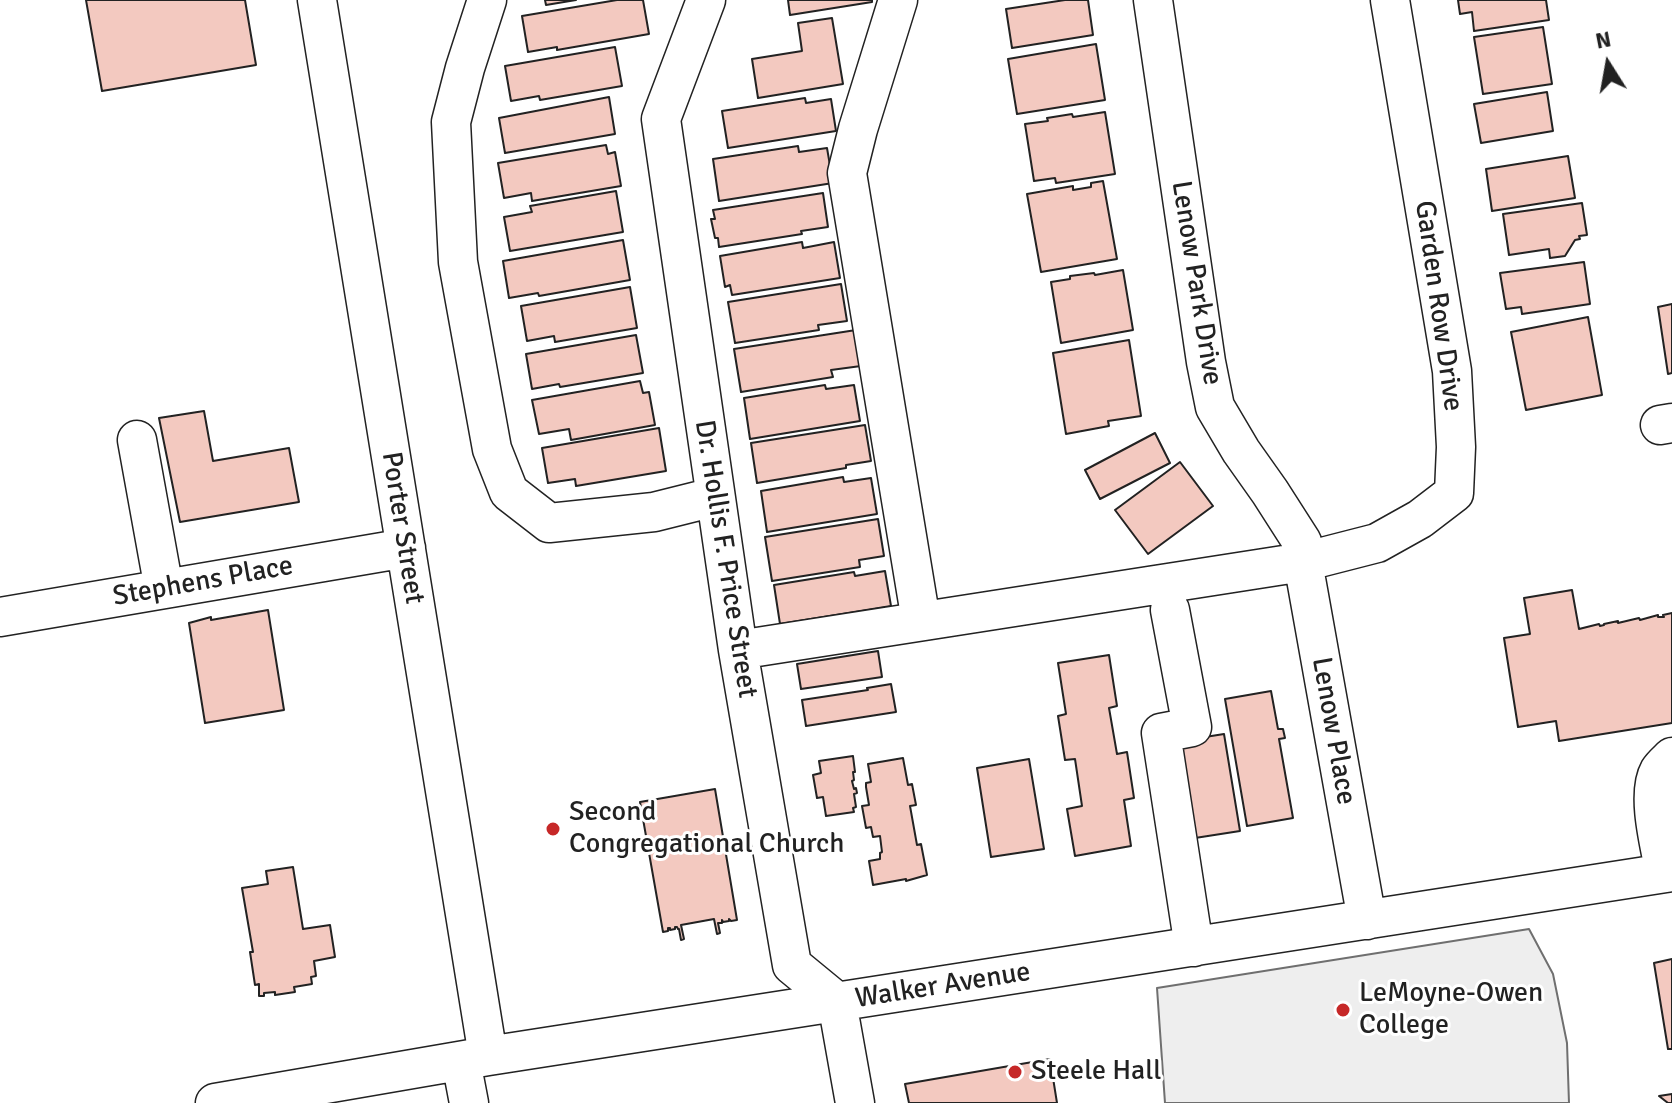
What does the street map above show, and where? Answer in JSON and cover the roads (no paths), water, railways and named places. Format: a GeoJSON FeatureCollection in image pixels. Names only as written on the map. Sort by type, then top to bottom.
{"type":"FeatureCollection","features":[{"type":"Feature","properties":{"kind":"street","name":"Porter Street"},"geometry":{"type":"LineString","coordinates":[[317,0],[406,548],[474,1059],[469,1103]]}},
{"type":"Feature","properties":{"kind":"street"},"geometry":{"type":"LineString","coordinates":[[487,0],[451,122],[453,193],[458,262],[492,449],[509,492],[549,523],[654,512],[714,497]]}},
{"type":"Feature","properties":{"kind":"street","name":"Dr. Hollis F. Price Street"},"geometry":{"type":"LineString","coordinates":[[706,0],[661,119],[714,497],[792,965],[837,1002]]}},
{"type":"Feature","properties":{"kind":"street"},"geometry":{"type":"LineString","coordinates":[[898,0],[847,173],[921,621]]}},
{"type":"Feature","properties":{"kind":"street","name":"Lenow Park Drive"},"geometry":{"type":"LineString","coordinates":[[1153,0],[1215,407],[1270,492],[1302,552]]}},
{"type":"Feature","properties":{"kind":"street","name":"Garden Row Drive"},"geometry":{"type":"LineString","coordinates":[[1302,552],[1377,543],[1420,519],[1454,493],[1456,447],[1452,371],[1390,0]]}},
{"type":"Feature","properties":{"kind":"street"},"geometry":{"type":"LineString","coordinates":[[137,440],[164,589]]}},
{"type":"Feature","properties":{"kind":"street","name":"Stephens Place"},"geometry":{"type":"LineString","coordinates":[[0,617],[406,548]]}},
{"type":"Feature","properties":{"kind":"street"},"geometry":{"type":"LineString","coordinates":[[738,650],[921,621],[1302,552]]}},
{"type":"Feature","properties":{"kind":"street","name":"Lenow Place"},"geometry":{"type":"LineString","coordinates":[[1302,552],[1367,920]]}},
{"type":"Feature","properties":{"kind":"street"},"geometry":{"type":"LineString","coordinates":[[1170,610],[1192,727],[1161,733],[1194,947]]}},
{"type":"Feature","properties":{"kind":"street"},"geometry":{"type":"LineString","coordinates":[[1669,873],[1656,824],[1653,795],[1658,772],[1672,757]]}},
{"type":"Feature","properties":{"kind":"street","name":"Walker Avenue"},"geometry":{"type":"LineString","coordinates":[[215,1103],[353,1092],[474,1059],[1669,873]]}},
{"type":"Feature","properties":{"kind":"street"},"geometry":{"type":"LineString","coordinates":[[837,1002],[855,1103]]}},
{"type":"Feature","properties":{"kind":"place","name":"Second Congregational Church"},"geometry":{"type":"Point","coordinates":[553,829]}},
{"type":"Feature","properties":{"kind":"place","name":"LeMoyne-Owen College"},"geometry":{"type":"Point","coordinates":[1343,1010]}},
{"type":"Feature","properties":{"kind":"place","name":"Steele Hall"},"geometry":{"type":"Point","coordinates":[1015,1072]}}]}
